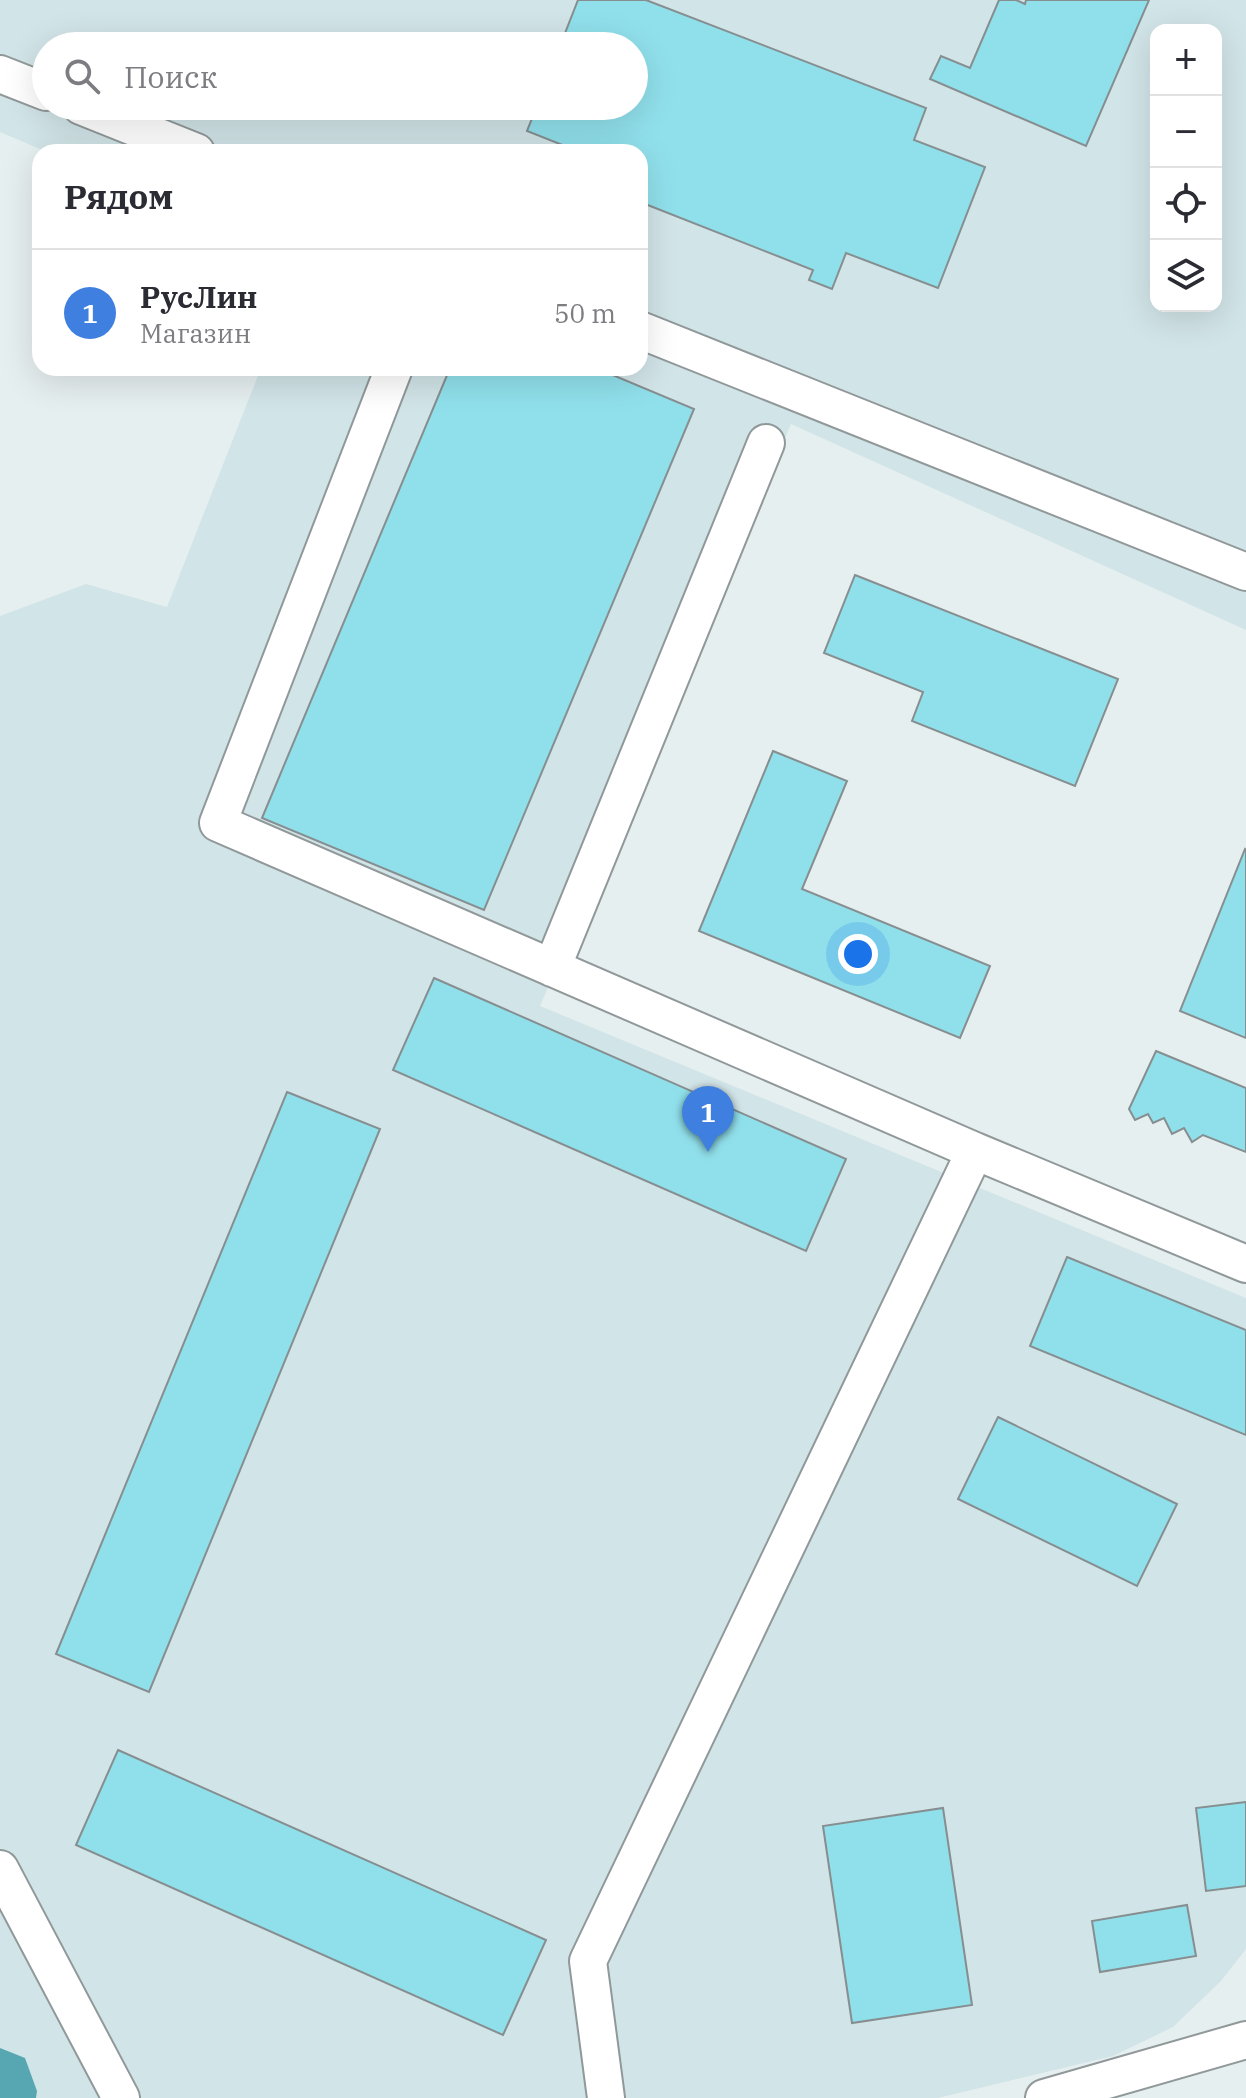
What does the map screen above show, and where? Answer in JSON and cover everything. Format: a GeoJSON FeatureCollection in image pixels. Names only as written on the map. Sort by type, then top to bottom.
{"type":"FeatureCollection","features":[{"type":"Feature","properties":{"kind":"street"},"geometry":{"type":"LineString","coordinates":[[0,74],[32,87]]}},
{"type":"Feature","properties":{"kind":"street"},"geometry":{"type":"LineString","coordinates":[[116,120],[176,144]]}},
{"type":"Feature","properties":{"kind":"street"},"geometry":{"type":"LineString","coordinates":[[648,333],[1246,572]]}},
{"type":"Feature","properties":{"kind":"street"},"geometry":{"type":"LineString","coordinates":[[391,376],[218,823],[975,1151],[1246,1264]]}},
{"type":"Feature","properties":{"kind":"street"},"geometry":{"type":"LineString","coordinates":[[552,968],[766,443]]}},
{"type":"Feature","properties":{"kind":"street"},"geometry":{"type":"LineString","coordinates":[[606,2098],[588,1961],[975,1151]]}},
{"type":"Feature","properties":{"kind":"street"},"geometry":{"type":"LineString","coordinates":[[0,1869],[121,2098]]}},
{"type":"Feature","properties":{"kind":"street"},"geometry":{"type":"LineString","coordinates":[[1044,2098],[1246,2040]]}},
{"type":"Feature","properties":{"kind":"shaded area"},"geometry":{"type":"Polygon","coordinates":[[[0,0],[1246,0],[1246,630],[791,424],[540,1006],[1246,1298],[1246,1949],[1221,1981],[1173,2027],[1113,2056],[938,2098],[0,2098],[0,616],[86,584],[167,607],[258,376],[648,376],[648,144],[32,144],[0,132],[0,0]]]}},
{"type":"Feature","properties":{"kind":"water"},"geometry":{"type":"Polygon","coordinates":[[[0,2048],[25,2058],[37,2091],[36,2098],[0,2098],[0,2048]]]}},
{"type":"Feature","properties":{"kind":"building"},"geometry":{"type":"Polygon","coordinates":[[[578,0],[646,0],[926,108],[914,140],[985,167],[938,288],[846,253],[832,289],[809,280],[813,270],[648,205],[648,144],[560,144],[527,131],[531,120],[648,120],[648,32],[565,32],[578,0]]]}},
{"type":"Feature","properties":{"kind":"building"},"geometry":{"type":"Polygon","coordinates":[[[999,0],[1016,0],[1025,4],[1026,0],[1149,0],[1086,146],[930,79],[941,56],[970,68],[999,0]]]}},
{"type":"Feature","properties":{"kind":"building"},"geometry":{"type":"Polygon","coordinates":[[[447,376],[615,376],[694,409],[484,910],[262,818],[447,376]]]}},
{"type":"Feature","properties":{"kind":"building"},"geometry":{"type":"Polygon","coordinates":[[[855,575],[1118,679],[1075,786],[912,721],[923,692],[824,653],[855,575]]]}},
{"type":"Feature","properties":{"kind":"building"},"geometry":{"type":"Polygon","coordinates":[[[773,751],[847,781],[802,889],[990,966],[960,1038],[699,931],[773,751]]]}},
{"type":"Feature","properties":{"kind":"building"},"geometry":{"type":"Polygon","coordinates":[[[1246,850],[1246,1038],[1180,1011],[1246,850]]]}},
{"type":"Feature","properties":{"kind":"building"},"geometry":{"type":"Polygon","coordinates":[[[434,978],[846,1159],[806,1251],[393,1070],[434,978]]]}},
{"type":"Feature","properties":{"kind":"building"},"geometry":{"type":"Polygon","coordinates":[[[1156,1051],[1246,1088],[1246,1152],[1203,1135],[1192,1142],[1184,1128],[1172,1134],[1164,1118],[1153,1123],[1148,1114],[1135,1120],[1129,1109],[1156,1051]]]}},
{"type":"Feature","properties":{"kind":"building"},"geometry":{"type":"Polygon","coordinates":[[[287,1092],[380,1129],[149,1692],[56,1654],[287,1092]]]}},
{"type":"Feature","properties":{"kind":"building"},"geometry":{"type":"Polygon","coordinates":[[[1067,1257],[1246,1330],[1246,1435],[1030,1346],[1067,1257]]]}},
{"type":"Feature","properties":{"kind":"building"},"geometry":{"type":"Polygon","coordinates":[[[998,1417],[1177,1504],[1137,1586],[958,1499],[998,1417]]]}},
{"type":"Feature","properties":{"kind":"building"},"geometry":{"type":"Polygon","coordinates":[[[118,1750],[546,1940],[503,2035],[76,1845],[118,1750]]]}},
{"type":"Feature","properties":{"kind":"building"},"geometry":{"type":"Polygon","coordinates":[[[1246,1802],[1246,1886],[1206,1891],[1196,1808],[1246,1802]]]}},
{"type":"Feature","properties":{"kind":"building"},"geometry":{"type":"Polygon","coordinates":[[[943,1808],[972,2005],[852,2023],[823,1826],[943,1808]]]}},
{"type":"Feature","properties":{"kind":"building"},"geometry":{"type":"Polygon","coordinates":[[[1187,1905],[1196,1956],[1100,1972],[1092,1921],[1187,1905]]]}},
{"type":"Feature","properties":{"kind":"place","name":"РусЛин"},"geometry":{"type":"Point","coordinates":[708,1152]}}]}
